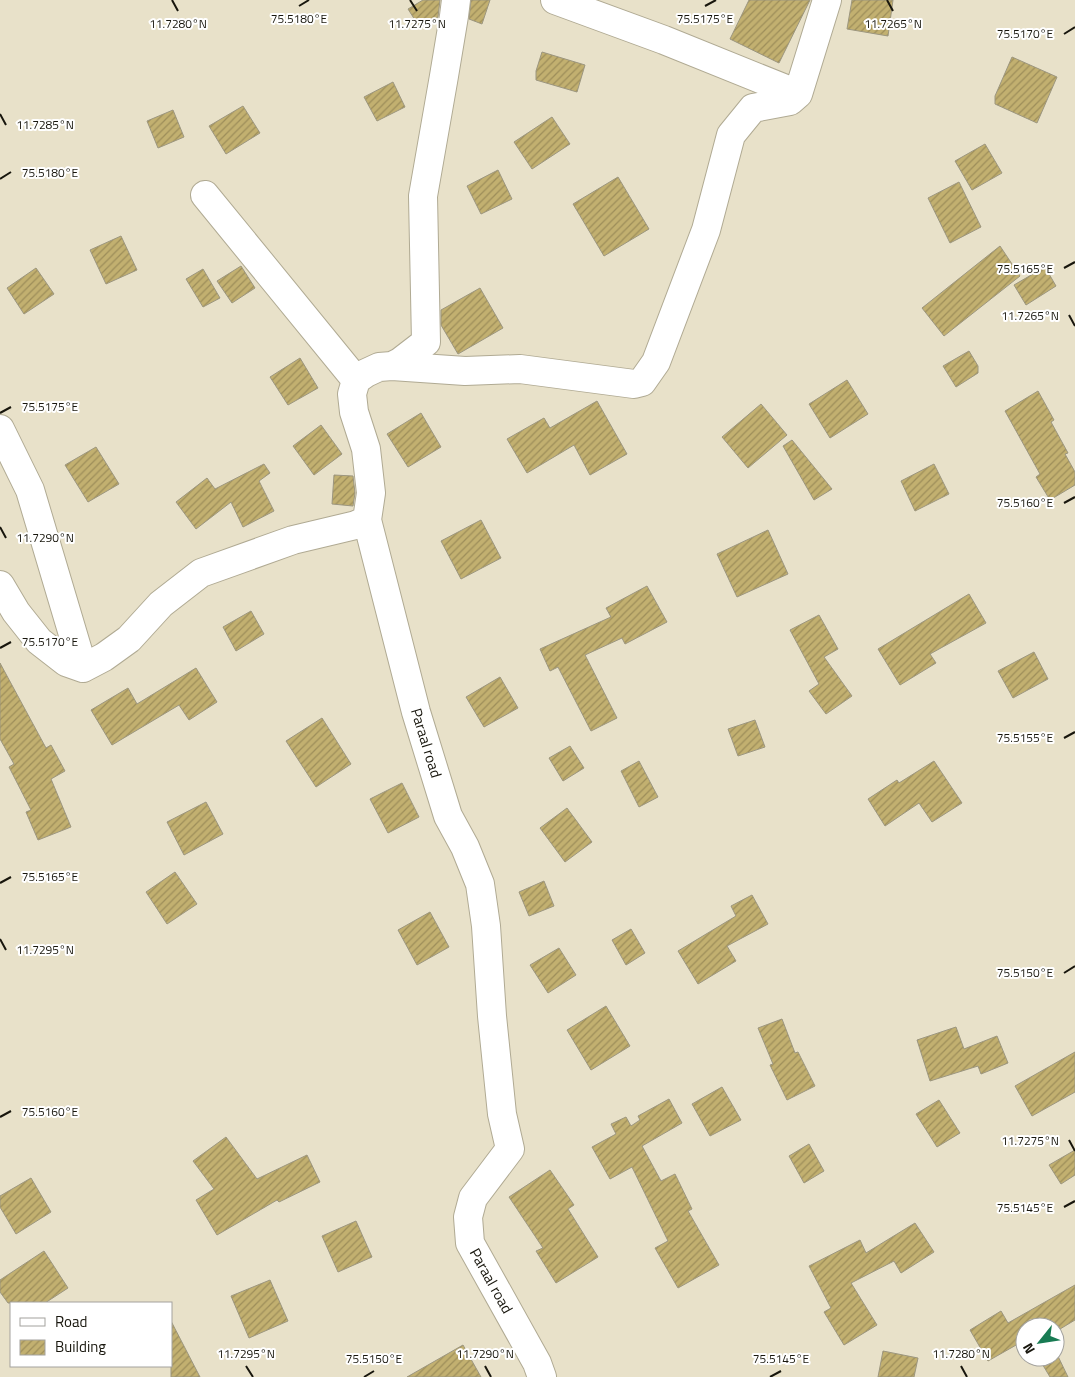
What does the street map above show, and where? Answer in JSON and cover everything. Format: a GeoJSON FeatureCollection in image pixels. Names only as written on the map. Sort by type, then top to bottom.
{"type":"FeatureCollection","features":[{"type":"Feature","properties":{"kind":"street"},"geometry":{"type":"LineString","coordinates":[[392,366],[426,342],[423,196],[456,0]]}},
{"type":"Feature","properties":{"kind":"street"},"geometry":{"type":"LineString","coordinates":[[555,0],[664,40],[798,94]]}},
{"type":"Feature","properties":{"kind":"street"},"geometry":{"type":"LineString","coordinates":[[0,585],[16,612],[38,641],[66,662],[83,668],[104,658],[129,639],[160,604],[201,573],[293,540],[356,525],[368,520],[371,493],[366,450],[354,412],[352,394],[356,380],[366,372],[392,366],[465,372],[520,369],[634,384],[642,382],[656,362],[706,230],[731,135],[753,108],[790,101],[798,94],[827,0]]}},
{"type":"Feature","properties":{"kind":"street"},"geometry":{"type":"LineString","coordinates":[[205,195],[356,380]]}},
{"type":"Feature","properties":{"kind":"street"},"geometry":{"type":"LineString","coordinates":[[0,429],[30,490],[83,668]]}},
{"type":"Feature","properties":{"kind":"street","name":"Paraal road"},"geometry":{"type":"LineString","coordinates":[[368,520],[416,712],[448,816],[465,847],[480,884],[486,926],[492,1016],[502,1114],[510,1149],[473,1198],[468,1217],[470,1243],[533,1356],[542,1377]]}},
{"type":"Feature","properties":{"kind":"building"},"geometry":{"type":"Polygon","coordinates":[[[423,0],[440,0],[438,17],[420,28],[408,9],[423,0]]]}},
{"type":"Feature","properties":{"kind":"building"},"geometry":{"type":"Polygon","coordinates":[[[471,0],[490,0],[482,24],[469,19],[471,0]]]}},
{"type":"Feature","properties":{"kind":"building"},"geometry":{"type":"Polygon","coordinates":[[[749,0],[810,0],[779,63],[730,39],[749,0]]]}},
{"type":"Feature","properties":{"kind":"building"},"geometry":{"type":"Polygon","coordinates":[[[852,0],[893,0],[888,36],[847,29],[852,0]]]}},
{"type":"Feature","properties":{"kind":"building"},"geometry":{"type":"Polygon","coordinates":[[[542,52],[585,65],[577,92],[536,80],[536,71],[542,52]]]}},
{"type":"Feature","properties":{"kind":"building"},"geometry":{"type":"Polygon","coordinates":[[[1012,57],[1057,77],[1037,123],[995,104],[995,96],[1012,57]]]}},
{"type":"Feature","properties":{"kind":"building"},"geometry":{"type":"Polygon","coordinates":[[[393,82],[405,107],[377,121],[364,97],[393,82]]]}},
{"type":"Feature","properties":{"kind":"building"},"geometry":{"type":"Polygon","coordinates":[[[243,106],[260,133],[226,154],[209,126],[243,106]]]}},
{"type":"Feature","properties":{"kind":"building"},"geometry":{"type":"Polygon","coordinates":[[[173,110],[184,137],[158,148],[147,121],[173,110]]]}},
{"type":"Feature","properties":{"kind":"building"},"geometry":{"type":"Polygon","coordinates":[[[552,117],[570,144],[532,169],[514,142],[552,117]]]}},
{"type":"Feature","properties":{"kind":"building"},"geometry":{"type":"Polygon","coordinates":[[[985,144],[1002,173],[972,190],[955,161],[985,144]]]}},
{"type":"Feature","properties":{"kind":"building"},"geometry":{"type":"Polygon","coordinates":[[[498,170],[512,199],[481,214],[467,186],[498,170]]]}},
{"type":"Feature","properties":{"kind":"building"},"geometry":{"type":"Polygon","coordinates":[[[618,177],[649,229],[604,256],[573,204],[618,177]]]}},
{"type":"Feature","properties":{"kind":"building"},"geometry":{"type":"Polygon","coordinates":[[[959,182],[981,227],[950,243],[928,198],[959,182]]]}},
{"type":"Feature","properties":{"kind":"building"},"geometry":{"type":"Polygon","coordinates":[[[121,236],[137,270],[106,284],[90,250],[121,236]]]}},
{"type":"Feature","properties":{"kind":"building"},"geometry":{"type":"Polygon","coordinates":[[[1000,246],[1020,276],[944,336],[922,308],[1000,246]]]}},
{"type":"Feature","properties":{"kind":"building"},"geometry":{"type":"Polygon","coordinates":[[[241,266],[255,288],[232,303],[217,281],[241,266]]]}},
{"type":"Feature","properties":{"kind":"building"},"geometry":{"type":"Polygon","coordinates":[[[1045,267],[1056,286],[1026,305],[1014,285],[1045,267]]]}},
{"type":"Feature","properties":{"kind":"building"},"geometry":{"type":"Polygon","coordinates":[[[36,268],[54,294],[24,314],[7,288],[36,268]]]}},
{"type":"Feature","properties":{"kind":"building"},"geometry":{"type":"Polygon","coordinates":[[[203,269],[220,298],[203,307],[186,279],[203,269]]]}},
{"type":"Feature","properties":{"kind":"building"},"geometry":{"type":"Polygon","coordinates":[[[480,288],[503,328],[458,354],[441,325],[441,310],[480,288]]]}},
{"type":"Feature","properties":{"kind":"building"},"geometry":{"type":"Polygon","coordinates":[[[969,351],[978,366],[978,373],[956,387],[943,366],[969,351]]]}},
{"type":"Feature","properties":{"kind":"building"},"geometry":{"type":"Polygon","coordinates":[[[300,358],[318,388],[288,405],[270,377],[300,358]]]}},
{"type":"Feature","properties":{"kind":"building"},"geometry":{"type":"Polygon","coordinates":[[[847,380],[868,414],[830,438],[809,404],[847,380]]]}},
{"type":"Feature","properties":{"kind":"building"},"geometry":{"type":"Polygon","coordinates":[[[1038,391],[1054,420],[1051,422],[1068,453],[1065,454],[1075,472],[1075,485],[1050,500],[1036,477],[1040,474],[1005,411],[1038,391]]]}},
{"type":"Feature","properties":{"kind":"building"},"geometry":{"type":"Polygon","coordinates":[[[597,401],[627,454],[590,475],[574,445],[527,473],[507,439],[544,418],[550,428],[597,401]]]}},
{"type":"Feature","properties":{"kind":"building"},"geometry":{"type":"Polygon","coordinates":[[[761,404],[787,435],[748,468],[722,437],[761,404]]]}},
{"type":"Feature","properties":{"kind":"building"},"geometry":{"type":"Polygon","coordinates":[[[421,413],[441,447],[408,467],[387,434],[421,413]]]}},
{"type":"Feature","properties":{"kind":"building"},"geometry":{"type":"Polygon","coordinates":[[[321,425],[342,454],[314,475],[293,446],[321,425]]]}},
{"type":"Feature","properties":{"kind":"building"},"geometry":{"type":"Polygon","coordinates":[[[792,440],[832,489],[814,500],[783,446],[792,440]]]}},
{"type":"Feature","properties":{"kind":"building"},"geometry":{"type":"Polygon","coordinates":[[[96,447],[119,484],[88,502],[65,465],[96,447]]]}},
{"type":"Feature","properties":{"kind":"building"},"geometry":{"type":"Polygon","coordinates":[[[264,464],[270,473],[259,481],[274,511],[243,527],[231,502],[196,529],[176,502],[207,478],[215,489],[264,464]]]}},
{"type":"Feature","properties":{"kind":"building"},"geometry":{"type":"Polygon","coordinates":[[[934,464],[949,494],[915,511],[901,481],[934,464]]]}},
{"type":"Feature","properties":{"kind":"building"},"geometry":{"type":"Polygon","coordinates":[[[334,475],[353,476],[355,493],[353,506],[332,504],[334,475]]]}},
{"type":"Feature","properties":{"kind":"building"},"geometry":{"type":"Polygon","coordinates":[[[481,520],[501,558],[461,579],[441,541],[481,520]]]}},
{"type":"Feature","properties":{"kind":"building"},"geometry":{"type":"Polygon","coordinates":[[[768,530],[788,574],[737,597],[717,554],[768,530]]]}},
{"type":"Feature","properties":{"kind":"building"},"geometry":{"type":"Polygon","coordinates":[[[647,586],[667,622],[625,644],[622,638],[585,655],[617,718],[591,731],[558,667],[550,671],[540,649],[611,617],[606,608],[647,586]]]}},
{"type":"Feature","properties":{"kind":"building"},"geometry":{"type":"Polygon","coordinates":[[[969,594],[986,623],[930,654],[936,663],[900,685],[878,649],[969,594]]]}},
{"type":"Feature","properties":{"kind":"building"},"geometry":{"type":"Polygon","coordinates":[[[251,611],[264,634],[236,651],[223,627],[251,611]]]}},
{"type":"Feature","properties":{"kind":"building"},"geometry":{"type":"Polygon","coordinates":[[[819,615],[838,649],[824,657],[852,696],[826,714],[809,691],[819,684],[790,630],[819,615]]]}},
{"type":"Feature","properties":{"kind":"building"},"geometry":{"type":"Polygon","coordinates":[[[1034,652],[1048,679],[1013,698],[998,671],[1034,652]]]}},
{"type":"Feature","properties":{"kind":"building"},"geometry":{"type":"Polygon","coordinates":[[[0,663],[46,748],[51,745],[65,771],[51,779],[71,827],[38,840],[26,812],[31,810],[9,767],[14,764],[0,739],[0,663]]]}},
{"type":"Feature","properties":{"kind":"building"},"geometry":{"type":"Polygon","coordinates":[[[196,668],[217,702],[189,720],[179,705],[112,745],[91,710],[128,688],[137,704],[196,668]]]}},
{"type":"Feature","properties":{"kind":"building"},"geometry":{"type":"Polygon","coordinates":[[[500,677],[518,708],[484,727],[466,697],[500,677]]]}},
{"type":"Feature","properties":{"kind":"building"},"geometry":{"type":"Polygon","coordinates":[[[322,718],[351,764],[316,787],[286,741],[322,718]]]}},
{"type":"Feature","properties":{"kind":"building"},"geometry":{"type":"Polygon","coordinates":[[[755,720],[765,747],[738,756],[728,729],[755,720]]]}},
{"type":"Feature","properties":{"kind":"building"},"geometry":{"type":"Polygon","coordinates":[[[570,746],[584,768],[563,781],[549,758],[570,746]]]}},
{"type":"Feature","properties":{"kind":"building"},"geometry":{"type":"Polygon","coordinates":[[[639,761],[658,797],[639,807],[621,771],[639,761]]]}},
{"type":"Feature","properties":{"kind":"building"},"geometry":{"type":"Polygon","coordinates":[[[934,761],[962,803],[932,822],[919,803],[885,826],[868,799],[897,780],[899,783],[934,761]]]}},
{"type":"Feature","properties":{"kind":"building"},"geometry":{"type":"Polygon","coordinates":[[[402,783],[419,817],[388,833],[370,799],[402,783]]]}},
{"type":"Feature","properties":{"kind":"building"},"geometry":{"type":"Polygon","coordinates":[[[206,802],[223,834],[184,855],[167,822],[206,802]]]}},
{"type":"Feature","properties":{"kind":"building"},"geometry":{"type":"Polygon","coordinates":[[[567,808],[592,842],[565,862],[540,828],[567,808]]]}},
{"type":"Feature","properties":{"kind":"building"},"geometry":{"type":"Polygon","coordinates":[[[175,872],[197,904],[167,924],[146,892],[175,872]]]}},
{"type":"Feature","properties":{"kind":"building"},"geometry":{"type":"Polygon","coordinates":[[[544,881],[554,906],[529,916],[519,892],[544,881]]]}},
{"type":"Feature","properties":{"kind":"building"},"geometry":{"type":"Polygon","coordinates":[[[752,895],[768,924],[727,946],[736,961],[698,984],[678,951],[736,916],[731,906],[752,895]]]}},
{"type":"Feature","properties":{"kind":"building"},"geometry":{"type":"Polygon","coordinates":[[[430,912],[449,947],[417,965],[398,930],[430,912]]]}},
{"type":"Feature","properties":{"kind":"building"},"geometry":{"type":"Polygon","coordinates":[[[631,929],[645,953],[626,965],[612,940],[631,929]]]}},
{"type":"Feature","properties":{"kind":"building"},"geometry":{"type":"Polygon","coordinates":[[[559,948],[576,975],[548,993],[530,965],[559,948]]]}},
{"type":"Feature","properties":{"kind":"building"},"geometry":{"type":"Polygon","coordinates":[[[606,1006],[630,1046],[591,1070],[567,1030],[606,1006]]]}},
{"type":"Feature","properties":{"kind":"building"},"geometry":{"type":"Polygon","coordinates":[[[782,1019],[795,1053],[798,1052],[815,1086],[787,1100],[770,1065],[773,1064],[758,1028],[782,1019]]]}},
{"type":"Feature","properties":{"kind":"building"},"geometry":{"type":"Polygon","coordinates":[[[956,1027],[964,1049],[997,1036],[1008,1063],[981,1074],[978,1066],[930,1081],[917,1040],[956,1027]]]}},
{"type":"Feature","properties":{"kind":"building"},"geometry":{"type":"Polygon","coordinates":[[[1075,1052],[1075,1092],[1032,1116],[1015,1086],[1075,1052]]]}},
{"type":"Feature","properties":{"kind":"building"},"geometry":{"type":"Polygon","coordinates":[[[722,1087],[741,1120],[710,1136],[692,1104],[722,1087]]]}},
{"type":"Feature","properties":{"kind":"building"},"geometry":{"type":"Polygon","coordinates":[[[669,1099],[682,1123],[642,1146],[661,1181],[675,1174],[692,1209],[688,1211],[719,1265],[678,1288],[655,1248],[668,1241],[632,1167],[610,1179],[592,1147],[616,1134],[611,1124],[626,1117],[631,1126],[640,1120],[638,1116],[669,1099]]]}},
{"type":"Feature","properties":{"kind":"building"},"geometry":{"type":"Polygon","coordinates":[[[939,1100],[960,1133],[937,1147],[916,1114],[939,1100]]]}},
{"type":"Feature","properties":{"kind":"building"},"geometry":{"type":"Polygon","coordinates":[[[226,1137],[257,1179],[307,1155],[320,1182],[279,1202],[277,1200],[217,1235],[196,1200],[214,1189],[193,1161],[226,1137]]]}},
{"type":"Feature","properties":{"kind":"building"},"geometry":{"type":"Polygon","coordinates":[[[809,1144],[824,1171],[804,1183],[789,1156],[809,1144]]]}},
{"type":"Feature","properties":{"kind":"building"},"geometry":{"type":"Polygon","coordinates":[[[1075,1150],[1075,1175],[1061,1184],[1049,1165],[1075,1150]]]}},
{"type":"Feature","properties":{"kind":"building"},"geometry":{"type":"Polygon","coordinates":[[[550,1170],[574,1205],[568,1209],[598,1257],[556,1283],[536,1251],[543,1248],[509,1197],[550,1170]]]}},
{"type":"Feature","properties":{"kind":"building"},"geometry":{"type":"Polygon","coordinates":[[[31,1178],[51,1212],[16,1234],[0,1207],[0,1196],[31,1178]]]}},
{"type":"Feature","properties":{"kind":"building"},"geometry":{"type":"Polygon","coordinates":[[[356,1221],[372,1257],[338,1272],[322,1236],[356,1221]]]}},
{"type":"Feature","properties":{"kind":"building"},"geometry":{"type":"Polygon","coordinates":[[[915,1223],[934,1252],[901,1273],[894,1261],[851,1283],[877,1325],[844,1345],[824,1312],[831,1308],[809,1266],[860,1240],[866,1253],[915,1223]]]}},
{"type":"Feature","properties":{"kind":"building"},"geometry":{"type":"Polygon","coordinates":[[[44,1251],[68,1288],[47,1302],[8,1303],[0,1292],[0,1280],[44,1251]]]}},
{"type":"Feature","properties":{"kind":"building"},"geometry":{"type":"Polygon","coordinates":[[[270,1280],[288,1321],[249,1338],[231,1296],[270,1280]]]}},
{"type":"Feature","properties":{"kind":"building"},"geometry":{"type":"Polygon","coordinates":[[[1075,1285],[1075,1320],[1065,1326],[1065,1317],[1019,1317],[1075,1285]]]}},
{"type":"Feature","properties":{"kind":"building"},"geometry":{"type":"Polygon","coordinates":[[[1001,1311],[1008,1323],[1015,1319],[1015,1346],[988,1361],[970,1330],[1001,1311]]]}},
{"type":"Feature","properties":{"kind":"building"},"geometry":{"type":"Polygon","coordinates":[[[172,1323],[200,1377],[171,1377],[172,1367],[172,1323]]]}},
{"type":"Feature","properties":{"kind":"building"},"geometry":{"type":"Polygon","coordinates":[[[463,1345],[481,1377],[407,1377],[463,1345]]]}},
{"type":"Feature","properties":{"kind":"building"},"geometry":{"type":"Polygon","coordinates":[[[883,1351],[918,1358],[914,1377],[878,1377],[883,1351]]]}},
{"type":"Feature","properties":{"kind":"building"},"geometry":{"type":"Polygon","coordinates":[[[1044,1367],[1063,1367],[1068,1377],[1050,1377],[1044,1367]]]}}]}
